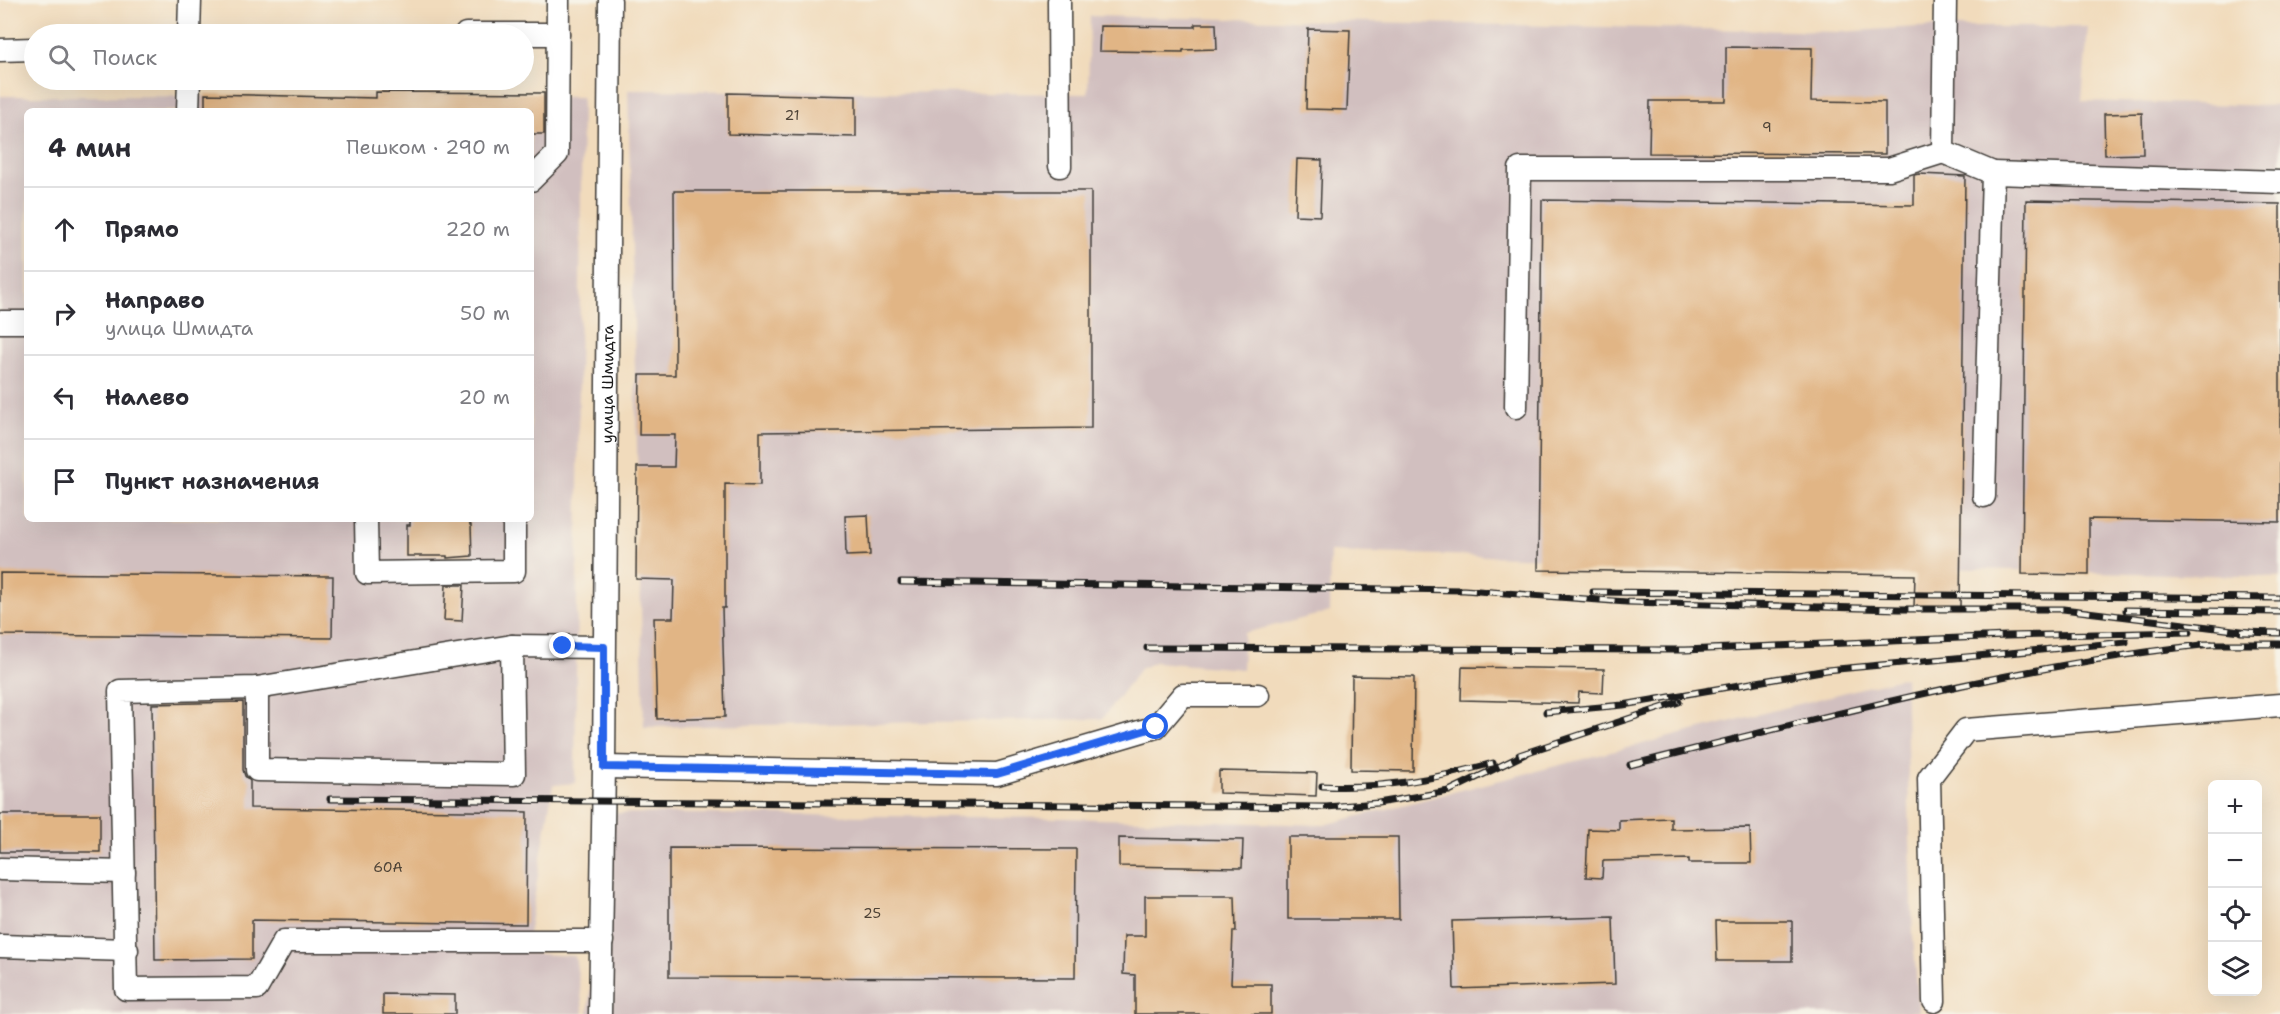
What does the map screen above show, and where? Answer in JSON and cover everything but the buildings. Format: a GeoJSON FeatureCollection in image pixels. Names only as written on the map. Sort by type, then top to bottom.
{"type":"FeatureCollection","features":[{"type":"Feature","properties":{"kind":"street"},"geometry":{"type":"LineString","coordinates":[[189,24],[190,0]]}},
{"type":"Feature","properties":{"kind":"street"},"geometry":{"type":"LineString","coordinates":[[534,177],[557,154],[558,0]]}},
{"type":"Feature","properties":{"kind":"street","name":"улица Шмидта"},"geometry":{"type":"LineString","coordinates":[[600,1014],[610,0]]}},
{"type":"Feature","properties":{"kind":"street"},"geometry":{"type":"LineString","coordinates":[[1059,0],[1060,166]]}},
{"type":"Feature","properties":{"kind":"street"},"geometry":{"type":"LineString","coordinates":[[1943,152],[1945,0]]}},
{"type":"Feature","properties":{"kind":"street"},"geometry":{"type":"LineString","coordinates":[[534,34],[558,34]]}},
{"type":"Feature","properties":{"kind":"street"},"geometry":{"type":"LineString","coordinates":[[0,50],[24,50]]}},
{"type":"Feature","properties":{"kind":"street"},"geometry":{"type":"LineString","coordinates":[[188,108],[189,90]]}},
{"type":"Feature","properties":{"kind":"street"},"geometry":{"type":"LineString","coordinates":[[1516,406],[1520,169],[1889,170],[1943,152],[1993,173],[2280,182]]}},
{"type":"Feature","properties":{"kind":"street"},"geometry":{"type":"LineString","coordinates":[[1984,496],[1993,173]]}},
{"type":"Feature","properties":{"kind":"street"},"geometry":{"type":"LineString","coordinates":[[0,322],[24,322]]}},
{"type":"Feature","properties":{"kind":"street"},"geometry":{"type":"LineString","coordinates":[[366,522],[367,573],[514,571],[514,522]]}},
{"type":"Feature","properties":{"kind":"street"},"geometry":{"type":"LineString","coordinates":[[257,688],[257,770],[514,774],[512,646]]}},
{"type":"Feature","properties":{"kind":"street"},"geometry":{"type":"LineString","coordinates":[[602,941],[284,941],[257,988],[126,989],[120,691],[257,688],[512,646],[604,647]]}},
{"type":"Feature","properties":{"kind":"street"},"geometry":{"type":"LineString","coordinates":[[604,767],[997,774],[1156,727],[1183,695],[1258,695]]}},
{"type":"Feature","properties":{"kind":"street"},"geometry":{"type":"LineString","coordinates":[[1934,1002],[1929,778],[1966,730],[2280,705]]}},
{"type":"Feature","properties":{"kind":"street"},"geometry":{"type":"LineString","coordinates":[[0,869],[124,872]]}},
{"type":"Feature","properties":{"kind":"street"},"geometry":{"type":"LineString","coordinates":[[0,946],[127,950]]}},
{"type":"Feature","properties":{"kind":"shaded area"},"geometry":{"type":"Polygon","coordinates":[[[1090,16],[1840,32],[1918,27],[2088,27],[2082,101],[2280,106],[2280,577],[1330,552],[1329,612],[1244,633],[1242,669],[1155,662],[1140,669],[1102,719],[644,727],[628,90],[1088,94],[1090,16]]]}},
{"type":"Feature","properties":{"kind":"shaded area"},"geometry":{"type":"Polygon","coordinates":[[[0,96],[582,97],[575,783],[553,785],[525,953],[575,956],[584,1014],[0,1014],[0,96]]]}},
{"type":"Feature","properties":{"kind":"shaded area"},"geometry":{"type":"Polygon","coordinates":[[[1905,677],[1913,936],[1919,1012],[1850,1014],[588,1014],[607,813],[1062,818],[1324,825],[1905,677]]]}},
{"type":"Feature","properties":{"kind":"railway"},"geometry":{"type":"LineString","coordinates":[[901,582],[1464,590],[1627,602],[1899,609],[2063,609],[2249,632]]}},
{"type":"Feature","properties":{"kind":"railway"},"geometry":{"type":"LineString","coordinates":[[1593,592],[2280,598]]}},
{"type":"Feature","properties":{"kind":"railway"},"geometry":{"type":"LineString","coordinates":[[2126,610],[2280,612]]}},
{"type":"Feature","properties":{"kind":"railway"},"geometry":{"type":"LineString","coordinates":[[1147,648],[1685,650],[2006,636],[2190,632]]}},
{"type":"Feature","properties":{"kind":"railway"},"geometry":{"type":"LineString","coordinates":[[2241,632],[2280,633]]}},
{"type":"Feature","properties":{"kind":"railway"},"geometry":{"type":"LineString","coordinates":[[1546,712],[1623,705],[1827,670],[2126,642]]}},
{"type":"Feature","properties":{"kind":"railway"},"geometry":{"type":"LineString","coordinates":[[2202,644],[2280,644]]}},
{"type":"Feature","properties":{"kind":"railway"},"geometry":{"type":"LineString","coordinates":[[1630,765],[1991,679],[2137,653],[2211,644]]}},
{"type":"Feature","properties":{"kind":"railway"},"geometry":{"type":"LineString","coordinates":[[1519,755],[1679,702]]}},
{"type":"Feature","properties":{"kind":"railway"},"geometry":{"type":"LineString","coordinates":[[330,799],[1326,807],[1378,803],[1449,791],[1527,753]]}},
{"type":"Feature","properties":{"kind":"railway"},"geometry":{"type":"LineString","coordinates":[[1322,786],[1366,786],[1408,782],[1493,763]]}},
{"type":"Feature","properties":{"kind":"route"},"geometry":{"type":"LineString","coordinates":[[563,646],[604,647],[604,767],[997,774],[1156,727]]}}]}
